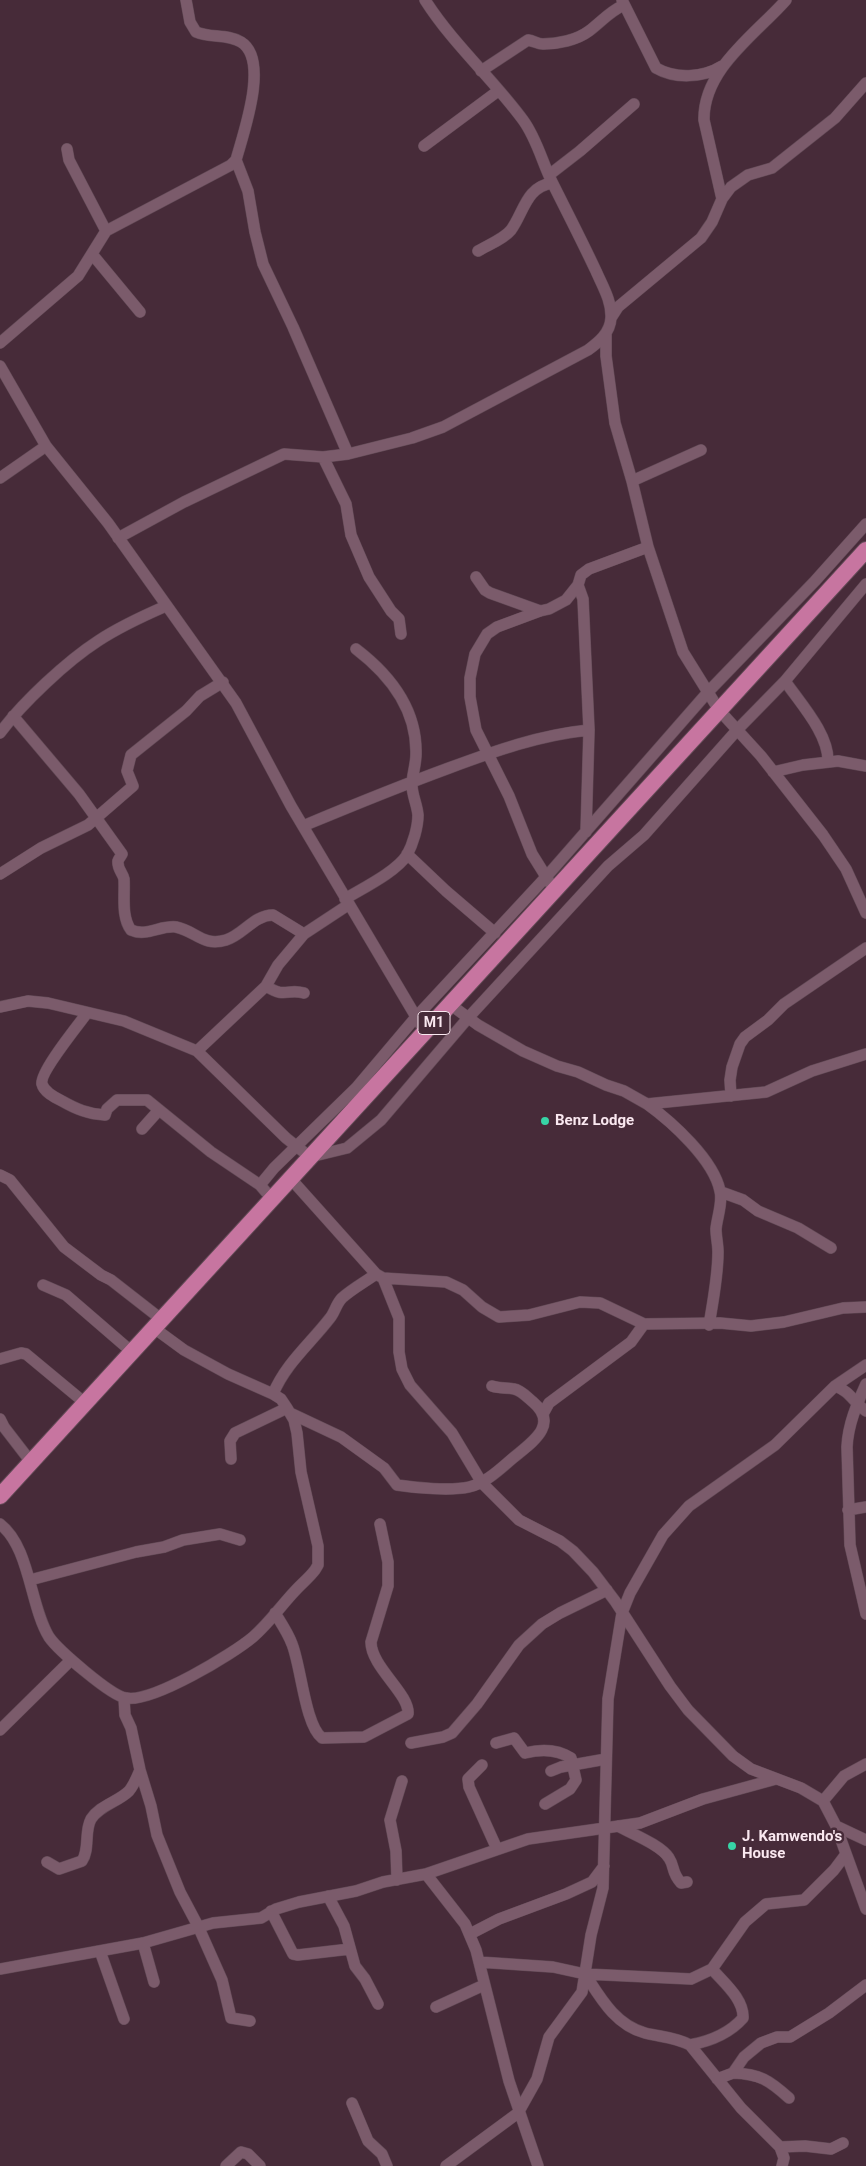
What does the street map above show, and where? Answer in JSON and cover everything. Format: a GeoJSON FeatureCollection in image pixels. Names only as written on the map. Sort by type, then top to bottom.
{"type":"FeatureCollection","features":[{"type":"Feature","properties":{"kind":"highway","name":"M1"},"geometry":{"type":"LineString","coordinates":[[0,1496],[450,1005],[551,884],[588,854],[866,550]]}},
{"type":"Feature","properties":{"kind":"street"},"geometry":{"type":"LineString","coordinates":[[0,343],[78,276],[106,231],[231,166],[236,160],[250,113],[254,82],[254,72],[249,51],[238,40],[196,32],[190,22],[186,0]]}},
{"type":"Feature","properties":{"kind":"street"},"geometry":{"type":"LineString","coordinates":[[418,0],[434,14]]}},
{"type":"Feature","properties":{"kind":"street"},"geometry":{"type":"LineString","coordinates":[[425,0],[434,14],[525,122],[551,179],[575,223],[609,304],[611,318]]}},
{"type":"Feature","properties":{"kind":"street"},"geometry":{"type":"LineString","coordinates":[[481,71],[528,40],[534,40],[540,44],[562,43],[587,33],[623,3],[656,68],[674,76],[702,75],[713,72],[722,66],[784,1]]}},
{"type":"Feature","properties":{"kind":"street"},"geometry":{"type":"LineString","coordinates":[[722,66],[706,99],[704,109],[704,120],[722,198]]}},
{"type":"Feature","properties":{"kind":"street"},"geometry":{"type":"LineString","coordinates":[[866,83],[835,118],[772,168],[748,175],[731,187],[722,198],[712,222],[701,238],[618,307],[611,318],[606,333],[606,356],[613,416],[632,481],[648,547],[683,652],[719,710],[738,729],[823,835],[862,895],[866,913]]}},
{"type":"Feature","properties":{"kind":"street"},"geometry":{"type":"LineString","coordinates":[[424,146],[498,91]]}},
{"type":"Feature","properties":{"kind":"street"},"geometry":{"type":"LineString","coordinates":[[478,251],[510,232],[537,188],[551,179],[634,104]]}},
{"type":"Feature","properties":{"kind":"street"},"geometry":{"type":"LineString","coordinates":[[67,149],[69,160],[106,231]]}},
{"type":"Feature","properties":{"kind":"street"},"geometry":{"type":"LineString","coordinates":[[236,160],[248,191],[263,264],[293,327],[348,454]]}},
{"type":"Feature","properties":{"kind":"street"},"geometry":{"type":"LineString","coordinates":[[92,254],[140,312]]}},
{"type":"Feature","properties":{"kind":"street"},"geometry":{"type":"LineString","coordinates":[[118,538],[184,502],[284,454],[323,457],[348,454],[443,427],[588,350],[606,333]]}},
{"type":"Feature","properties":{"kind":"street"},"geometry":{"type":"LineString","coordinates":[[0,366],[46,446],[118,538],[223,682],[252,730],[303,826],[425,1032]]}},
{"type":"Feature","properties":{"kind":"street"},"geometry":{"type":"LineString","coordinates":[[0,478],[46,446]]}},
{"type":"Feature","properties":{"kind":"street"},"geometry":{"type":"LineString","coordinates":[[632,481],[701,450]]}},
{"type":"Feature","properties":{"kind":"street"},"geometry":{"type":"LineString","coordinates":[[323,457],[329,473],[346,504],[351,535],[369,577],[391,612],[399,619],[401,634]]}},
{"type":"Feature","properties":{"kind":"street"},"geometry":{"type":"LineString","coordinates":[[260,1185],[356,1088],[416,1017],[495,933],[551,884],[586,831],[708,692],[815,581],[866,524]]}},
{"type":"Feature","properties":{"kind":"street"},"geometry":{"type":"LineString","coordinates":[[551,884],[532,854],[509,796],[476,730],[470,696],[470,678],[475,654],[487,634],[497,627],[549,609],[566,600],[578,585],[581,575],[589,569],[648,547]]}},
{"type":"Feature","properties":{"kind":"street"},"geometry":{"type":"LineString","coordinates":[[476,577],[485,590],[490,593],[540,611]]}},
{"type":"Feature","properties":{"kind":"street"},"geometry":{"type":"LineString","coordinates":[[0,1007],[28,1001],[124,1021],[197,1051],[310,1157],[347,1148],[381,1120],[468,1018],[608,866],[644,835],[738,729],[785,681],[866,584]]}},
{"type":"Feature","properties":{"kind":"street"},"geometry":{"type":"LineString","coordinates":[[578,585],[583,599],[589,730],[586,831],[588,854]]}},
{"type":"Feature","properties":{"kind":"street"},"geometry":{"type":"LineString","coordinates":[[0,733],[13,716],[78,655],[98,640],[166,606]]}},
{"type":"Feature","properties":{"kind":"street"},"geometry":{"type":"LineString","coordinates":[[197,1051],[266,986],[278,965],[304,934],[400,865],[407,854],[416,828],[418,814],[412,782],[416,755],[410,716],[390,680],[376,664],[356,649]]}},
{"type":"Feature","properties":{"kind":"street"},"geometry":{"type":"LineString","coordinates":[[785,681],[820,732],[828,752],[828,762]]}},
{"type":"Feature","properties":{"kind":"street"},"geometry":{"type":"LineString","coordinates":[[0,874],[41,848],[88,825],[97,818],[133,786],[127,770],[131,754],[186,711],[200,696],[223,682]]}},
{"type":"Feature","properties":{"kind":"street"},"geometry":{"type":"LineString","coordinates":[[13,716],[62,772],[122,854],[118,861],[119,869],[124,876],[127,925],[131,930],[143,932],[174,927],[206,942],[220,942],[228,940],[262,916],[272,915],[304,934]]}},
{"type":"Feature","properties":{"kind":"street"},"geometry":{"type":"LineString","coordinates":[[303,826],[487,754],[543,736],[589,730]]}},
{"type":"Feature","properties":{"kind":"street"},"geometry":{"type":"LineString","coordinates":[[773,772],[803,765],[828,762],[847,762],[866,766]]}},
{"type":"Feature","properties":{"kind":"street"},"geometry":{"type":"LineString","coordinates":[[407,854],[495,933]]}},
{"type":"Feature","properties":{"kind":"street"},"geometry":{"type":"LineString","coordinates":[[731,1096],[730,1080],[732,1066],[740,1044],[745,1037],[768,1020],[784,1004],[866,948]]}},
{"type":"Feature","properties":{"kind":"street"},"geometry":{"type":"LineString","coordinates":[[266,986],[277,993],[298,991],[304,993]]}},
{"type":"Feature","properties":{"kind":"street"},"geometry":{"type":"LineString","coordinates":[[450,1005],[522,1051],[624,1091],[647,1104],[660,1113],[692,1145],[711,1170],[721,1192],[716,1230],[718,1252],[716,1285],[709,1325]]}},
{"type":"Feature","properties":{"kind":"street"},"geometry":{"type":"LineString","coordinates":[[87,1013],[55,1056],[42,1078],[42,1086],[49,1093],[81,1112],[105,1115],[107,1109],[117,1100],[147,1100],[211,1152],[260,1185],[272,1199]]}},
{"type":"Feature","properties":{"kind":"street"},"geometry":{"type":"LineString","coordinates":[[647,1104],[766,1092],[812,1071],[866,1054]]}},
{"type":"Feature","properties":{"kind":"street"},"geometry":{"type":"LineString","coordinates":[[142,1129],[159,1110]]}},
{"type":"Feature","properties":{"kind":"street"},"geometry":{"type":"LineString","coordinates":[[0,1175],[10,1180],[64,1247],[111,1280],[184,1350],[228,1374],[274,1394],[281,1399],[289,1410],[297,1433],[301,1472],[315,1525],[318,1565],[253,1636],[238,1648],[173,1686],[152,1695],[124,1698],[71,1660],[49,1637],[30,1580],[10,1535],[0,1524]]}},
{"type":"Feature","properties":{"kind":"street"},"geometry":{"type":"LineString","coordinates":[[291,1179],[380,1276],[399,1318],[399,1352],[406,1377],[410,1385],[452,1433],[482,1483],[518,1520],[560,1541],[573,1551],[607,1590],[670,1686],[704,1727],[732,1756],[752,1769],[801,1788],[823,1801],[836,1826],[866,1909]]}},
{"type":"Feature","properties":{"kind":"street"},"geometry":{"type":"LineString","coordinates":[[721,1192],[743,1200],[758,1211],[798,1228],[831,1248]]}},
{"type":"Feature","properties":{"kind":"street"},"geometry":{"type":"LineString","coordinates":[[274,1394],[280,1379],[290,1363],[332,1316],[341,1299],[380,1276],[446,1282],[464,1290],[482,1307],[499,1317],[529,1315],[580,1302],[600,1303],[644,1324],[709,1325],[720,1323],[751,1326],[784,1322],[843,1308],[866,1307]]}},
{"type":"Feature","properties":{"kind":"street"},"geometry":{"type":"LineString","coordinates":[[43,1284],[66,1295],[132,1352]]}},
{"type":"Feature","properties":{"kind":"street"},"geometry":{"type":"LineString","coordinates":[[543,1414],[550,1403],[631,1342],[644,1324]]}},
{"type":"Feature","properties":{"kind":"street"},"geometry":{"type":"LineString","coordinates":[[0,1359],[21,1353],[26,1354],[85,1403]]}},
{"type":"Feature","properties":{"kind":"street"},"geometry":{"type":"LineString","coordinates":[[446,2166],[518,2113],[537,2080],[549,2037],[582,1992],[591,1935],[603,1888],[608,1699],[622,1613],[630,1593],[663,1535],[682,1513],[706,1492],[775,1445],[835,1386],[866,1365]]}},
{"type":"Feature","properties":{"kind":"street"},"geometry":{"type":"LineString","coordinates":[[866,1384],[861,1407],[848,1436],[850,1545],[866,1614]]}},
{"type":"Feature","properties":{"kind":"street"},"geometry":{"type":"LineString","coordinates":[[289,1410],[341,1437],[384,1468],[397,1485],[458,1489],[482,1483],[540,1435],[544,1424],[543,1414],[535,1404],[520,1392],[514,1389],[501,1389],[492,1386]]}},
{"type":"Feature","properties":{"kind":"street"},"geometry":{"type":"LineString","coordinates":[[835,1386],[846,1391],[861,1407]]}},
{"type":"Feature","properties":{"kind":"street"},"geometry":{"type":"LineString","coordinates":[[231,1459],[230,1441],[235,1433],[289,1410]]}},
{"type":"Feature","properties":{"kind":"street"},"geometry":{"type":"LineString","coordinates":[[0,1418],[4,1427],[31,1462]]}},
{"type":"Feature","properties":{"kind":"street"},"geometry":{"type":"LineString","coordinates":[[848,1510],[866,1507]]}},
{"type":"Feature","properties":{"kind":"street"},"geometry":{"type":"LineString","coordinates":[[275,1613],[292,1644],[312,1722],[318,1735],[322,1738],[364,1736],[408,1714],[408,1706],[384,1672],[372,1648],[388,1586],[388,1562],[380,1524]]}},
{"type":"Feature","properties":{"kind":"street"},"geometry":{"type":"LineString","coordinates":[[30,1580],[126,1554],[164,1547],[183,1540],[220,1534],[240,1540]]}},
{"type":"Feature","properties":{"kind":"street"},"geometry":{"type":"LineString","coordinates":[[411,1743],[443,1737],[452,1733],[477,1704],[519,1645],[542,1624],[560,1612],[607,1590]]}},
{"type":"Feature","properties":{"kind":"street"},"geometry":{"type":"LineString","coordinates":[[0,1730],[71,1660]]}},
{"type":"Feature","properties":{"kind":"street"},"geometry":{"type":"LineString","coordinates":[[124,1698],[125,1715],[131,1728],[140,1770],[152,1806],[157,1835],[164,1853],[180,1892],[198,1926],[222,1980],[231,2018],[250,2021]]}},
{"type":"Feature","properties":{"kind":"street"},"geometry":{"type":"LineString","coordinates":[[496,1743],[514,1738],[525,1753],[540,1750],[562,1752],[572,1758],[576,1780],[570,1789],[545,1804]]}},
{"type":"Feature","properties":{"kind":"street"},"geometry":{"type":"LineString","coordinates":[[551,1770],[606,1759]]}},
{"type":"Feature","properties":{"kind":"street"},"geometry":{"type":"LineString","coordinates":[[823,1801],[844,1776],[866,1764]]}},
{"type":"Feature","properties":{"kind":"street"},"geometry":{"type":"LineString","coordinates":[[482,1765],[468,1779],[469,1787],[497,1849]]}},
{"type":"Feature","properties":{"kind":"street"},"geometry":{"type":"LineString","coordinates":[[47,1862],[59,1869],[82,1861],[86,1853],[89,1826],[92,1818],[103,1807],[127,1793],[140,1770]]}},
{"type":"Feature","properties":{"kind":"street"},"geometry":{"type":"LineString","coordinates":[[0,1969],[143,1943],[198,1926],[261,1918],[271,1911],[426,1874],[528,1839],[640,1823],[703,1799],[776,1779]]}},
{"type":"Feature","properties":{"kind":"street"},"geometry":{"type":"LineString","coordinates":[[397,1880],[396,1851],[390,1820],[402,1781]]}},
{"type":"Feature","properties":{"kind":"street"},"geometry":{"type":"LineString","coordinates":[[618,1826],[657,1847],[669,1858],[674,1875],[681,1883],[687,1882]]}},
{"type":"Feature","properties":{"kind":"street"},"geometry":{"type":"LineString","coordinates":[[836,1826],[866,1840]]}},
{"type":"Feature","properties":{"kind":"street"},"geometry":{"type":"LineString","coordinates":[[479,1962],[553,1967],[585,1974],[692,1979],[712,1969],[746,1922],[766,1904],[804,1900],[834,1870],[846,1854]]}},
{"type":"Feature","properties":{"kind":"street"},"geometry":{"type":"LineString","coordinates":[[470,1934],[499,1919],[566,1894],[592,1882],[604,1866]]}},
{"type":"Feature","properties":{"kind":"street"},"geometry":{"type":"LineString","coordinates":[[426,1874],[456,1912],[470,1934],[518,2113],[538,2166]]}},
{"type":"Feature","properties":{"kind":"street"},"geometry":{"type":"LineString","coordinates":[[328,1896],[344,1926],[355,1966],[365,1979],[378,2004]]}},
{"type":"Feature","properties":{"kind":"street"},"geometry":{"type":"LineString","coordinates":[[271,1911],[294,1954],[350,1949]]}},
{"type":"Feature","properties":{"kind":"street"},"geometry":{"type":"LineString","coordinates":[[143,1943],[154,1982]]}},
{"type":"Feature","properties":{"kind":"street"},"geometry":{"type":"LineString","coordinates":[[100,1951],[124,2018]]}},
{"type":"Feature","properties":{"kind":"street"},"geometry":{"type":"LineString","coordinates":[[690,2044],[716,2038],[728,2032],[743,2018],[744,2011],[733,1992],[712,1969]]}},
{"type":"Feature","properties":{"kind":"street"},"geometry":{"type":"LineString","coordinates":[[585,1974],[611,2012],[634,2029],[679,2039],[690,2044],[741,2108],[780,2147],[784,2158],[782,2166]]}},
{"type":"Feature","properties":{"kind":"street"},"geometry":{"type":"LineString","coordinates":[[436,2007],[484,1985]]}},
{"type":"Feature","properties":{"kind":"street"},"geometry":{"type":"LineString","coordinates":[[733,2073],[744,2057],[761,2043],[777,2037],[790,2036],[829,2013],[866,1985]]}},
{"type":"Feature","properties":{"kind":"street"},"geometry":{"type":"LineString","coordinates":[[717,2079],[733,2073],[752,2074],[769,2081],[789,2098]]}},
{"type":"Feature","properties":{"kind":"street"},"geometry":{"type":"LineString","coordinates":[[352,2102],[368,2141],[382,2154],[387,2166]]}},
{"type":"Feature","properties":{"kind":"street"},"geometry":{"type":"LineString","coordinates":[[780,2147],[805,2146],[831,2149],[843,2143]]}},
{"type":"Feature","properties":{"kind":"street"},"geometry":{"type":"LineString","coordinates":[[226,2166],[241,2152],[248,2154],[260,2166]]}},
{"type":"Feature","properties":{"kind":"place","name":"Benz Lodge"},"geometry":{"type":"Point","coordinates":[545,1121]}},
{"type":"Feature","properties":{"kind":"place","name":"J. Kamwendo's House"},"geometry":{"type":"Point","coordinates":[732,1846]}}]}
